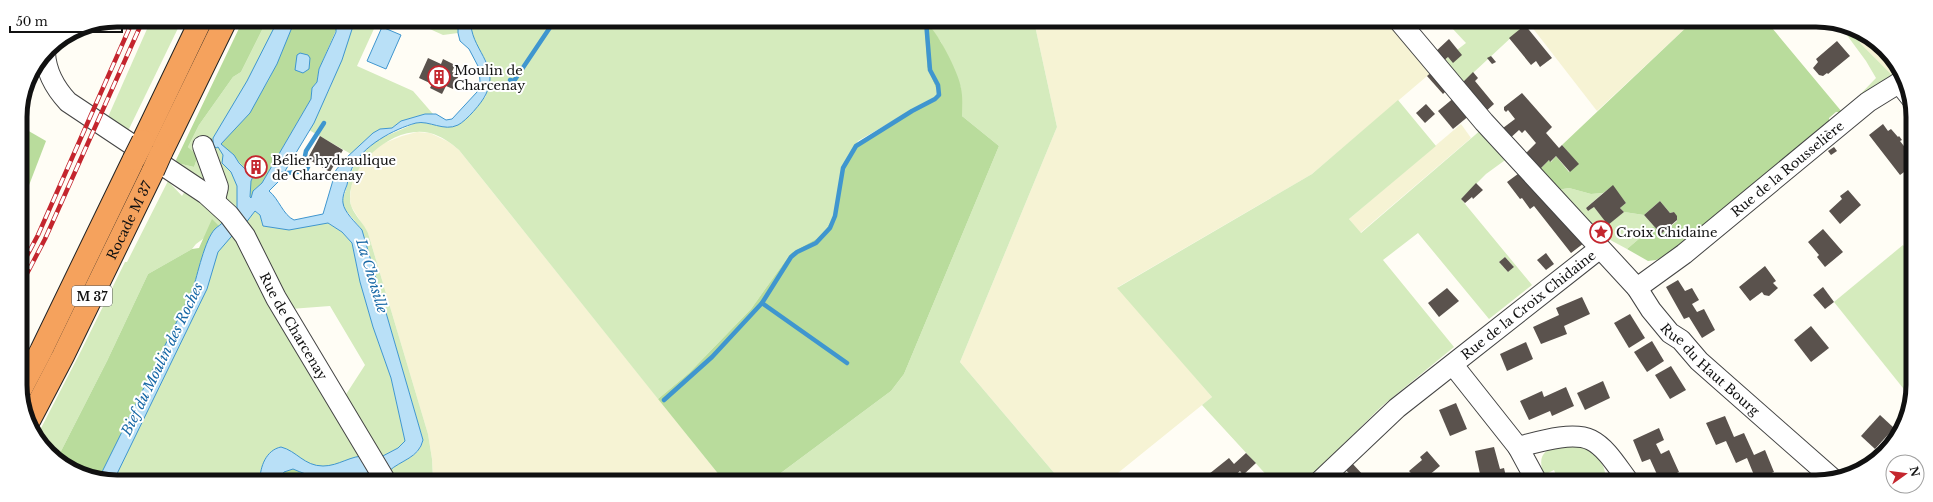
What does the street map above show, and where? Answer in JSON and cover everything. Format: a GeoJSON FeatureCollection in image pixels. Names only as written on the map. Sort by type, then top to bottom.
{"type":"FeatureCollection","features":[{"type":"Feature","properties":{"kind":"highway","name":"Rocade M 37"},"geometry":{"type":"LineString","coordinates":[[27,377],[55,324],[198,27]]}},
{"type":"Feature","properties":{"kind":"highway","name":"Rocade M 37"},"geometry":{"type":"LineString","coordinates":[[32,415],[63,356],[223,27]]}},
{"type":"Feature","properties":{"kind":"street","name":"Rue de la Croix Chidaine"},"geometry":{"type":"LineString","coordinates":[[1326,475],[1397,408],[1599,248],[1544,185],[1484,122],[1404,27]]}},
{"type":"Feature","properties":{"kind":"street","name":"Rue de Charcenay"},"geometry":{"type":"LineString","coordinates":[[46,62],[52,80],[58,91],[68,102],[215,200],[242,230],[276,298],[382,475]]}},
{"type":"Feature","properties":{"kind":"street","name":"Rue de la Rousselière"},"geometry":{"type":"LineString","coordinates":[[1637,288],[1684,254],[1868,102],[1899,83]]}},
{"type":"Feature","properties":{"kind":"street"},"geometry":{"type":"LineString","coordinates":[[203,146],[218,187],[215,200]]}},
{"type":"Feature","properties":{"kind":"street","name":"Rue du Haut Bourg"},"geometry":{"type":"LineString","coordinates":[[1599,248],[1637,288],[1651,310],[1670,333],[1681,340],[1699,361],[1827,474]]}},
{"type":"Feature","properties":{"kind":"street"},"geometry":{"type":"LineString","coordinates":[[1452,365],[1518,447],[1532,475]]}},
{"type":"Feature","properties":{"kind":"street"},"geometry":{"type":"LineString","coordinates":[[1518,447],[1573,436],[1581,437],[1592,441],[1605,451],[1619,475]]}},
{"type":"Feature","properties":{"kind":"shaded area"},"geometry":{"type":"Polygon","coordinates":[[[1035,27],[1396,27],[1433,71],[1312,174],[1118,287],[1212,397],[1115,475],[1056,475],[960,362],[1057,127],[1035,27]]]}},
{"type":"Feature","properties":{"kind":"shaded area"},"geometry":{"type":"Polygon","coordinates":[[[1532,27],[1687,27],[1597,111],[1532,27]]]}},
{"type":"Feature","properties":{"kind":"shaded area"},"geometry":{"type":"Polygon","coordinates":[[[1855,36],[1880,53],[1895,74],[1892,75],[1861,44],[1855,36]]]}},
{"type":"Feature","properties":{"kind":"shaded area"},"geometry":{"type":"Polygon","coordinates":[[[1461,124],[1471,138],[1360,233],[1349,219],[1461,124]]]}},
{"type":"Feature","properties":{"kind":"shaded area"},"geometry":{"type":"Polygon","coordinates":[[[417,132],[430,133],[449,142],[459,150],[719,475],[433,475],[428,434],[368,233],[351,206],[350,199],[351,187],[357,171],[369,155],[382,144],[417,132]]]}},
{"type":"Feature","properties":{"kind":"green space"},"geometry":{"type":"Polygon","coordinates":[[[148,27],[179,27],[128,131],[108,117],[148,27]]]}},
{"type":"Feature","properties":{"kind":"green space"},"geometry":{"type":"Polygon","coordinates":[[[240,27],[264,27],[241,72],[233,77],[199,125],[188,147],[198,156],[194,167],[177,163],[176,160],[240,27]]]}},
{"type":"Feature","properties":{"kind":"green space"},"geometry":{"type":"Polygon","coordinates":[[[264,27],[333,27],[262,183],[225,223],[196,244],[192,249],[148,274],[107,361],[60,454],[53,449],[40,431],[125,262],[127,262],[168,181],[182,196],[185,191],[210,186],[177,163],[194,167],[198,156],[188,147],[199,125],[233,77],[241,72],[264,27]]]}},
{"type":"Feature","properties":{"kind":"green space"},"geometry":{"type":"Polygon","coordinates":[[[292,27],[337,27],[319,69],[317,82],[312,88],[311,99],[262,183],[253,191],[250,198],[251,181],[255,172],[258,174],[263,167],[253,159],[248,172],[232,153],[220,144],[250,113],[269,80],[292,27]]]}},
{"type":"Feature","properties":{"kind":"green space"},"geometry":{"type":"Polygon","coordinates":[[[352,27],[375,27],[357,66],[413,91],[433,114],[425,114],[401,121],[392,128],[380,129],[373,133],[351,154],[309,130],[330,88],[352,27]]]}},
{"type":"Feature","properties":{"kind":"green space"},"geometry":{"type":"Polygon","coordinates":[[[425,27],[458,27],[458,33],[443,35],[425,27]]]}},
{"type":"Feature","properties":{"kind":"green space"},"geometry":{"type":"Polygon","coordinates":[[[471,27],[924,27],[927,67],[937,91],[936,96],[858,141],[843,168],[835,209],[832,219],[826,229],[816,239],[791,253],[751,309],[689,373],[658,399],[459,150],[438,136],[430,133],[416,132],[403,134],[389,140],[376,149],[357,172],[352,185],[350,199],[354,212],[368,233],[428,434],[433,475],[392,475],[389,471],[414,455],[421,446],[423,440],[362,230],[344,208],[342,202],[353,167],[361,155],[377,140],[416,123],[426,123],[443,127],[474,110],[486,96],[489,66],[472,37],[471,27]]]}},
{"type":"Feature","properties":{"kind":"green space"},"geometry":{"type":"Polygon","coordinates":[[[924,27],[931,27],[935,32],[956,72],[962,91],[962,116],[999,146],[904,374],[891,391],[778,475],[719,475],[658,399],[689,373],[751,309],[791,253],[816,239],[826,229],[832,219],[835,209],[843,168],[854,145],[936,96],[937,91],[927,67],[924,27]]]}},
{"type":"Feature","properties":{"kind":"green space"},"geometry":{"type":"Polygon","coordinates":[[[930,27],[1035,27],[1057,127],[960,362],[1056,475],[778,475],[891,391],[904,374],[999,146],[962,116],[961,88],[941,42],[930,27]]]}},
{"type":"Feature","properties":{"kind":"green space"},"geometry":{"type":"Polygon","coordinates":[[[1451,27],[1523,27],[1460,85],[1442,62],[1448,57],[1453,62],[1457,50],[1466,43],[1451,27]]]}},
{"type":"Feature","properties":{"kind":"green space"},"geometry":{"type":"Polygon","coordinates":[[[1687,27],[1771,27],[1842,112],[1836,112],[1829,118],[1829,122],[1694,236],[1667,255],[1656,260],[1648,261],[1627,249],[1654,226],[1661,234],[1677,221],[1674,212],[1670,213],[1660,201],[1644,215],[1624,212],[1620,208],[1626,203],[1613,186],[1603,193],[1591,194],[1569,188],[1557,190],[1538,171],[1549,160],[1551,162],[1556,156],[1569,172],[1578,164],[1562,145],[1687,27]]]}},
{"type":"Feature","properties":{"kind":"green space"},"geometry":{"type":"Polygon","coordinates":[[[1845,32],[1855,36],[1861,44],[1892,75],[1851,104],[1876,78],[1866,61],[1845,32]]]}},
{"type":"Feature","properties":{"kind":"green space"},"geometry":{"type":"Polygon","coordinates":[[[1398,100],[1436,146],[1349,219],[1361,233],[1482,129],[1508,158],[1486,174],[1461,199],[1532,285],[1489,319],[1418,233],[1383,260],[1454,347],[1382,406],[1312,475],[1266,475],[1202,405],[1212,397],[1117,288],[1312,174],[1398,100]],[[1505,257],[1499,262],[1508,272],[1514,267],[1505,257]]]}},
{"type":"Feature","properties":{"kind":"green space"},"geometry":{"type":"Polygon","coordinates":[[[27,130],[46,141],[27,190],[27,130]]]}},
{"type":"Feature","properties":{"kind":"green space"},"geometry":{"type":"Polygon","coordinates":[[[1569,188],[1591,194],[1603,193],[1586,208],[1588,211],[1594,207],[1608,224],[1624,212],[1644,215],[1654,226],[1627,249],[1601,235],[1604,232],[1601,230],[1598,232],[1557,190],[1569,188]]]}},
{"type":"Feature","properties":{"kind":"green space"},"geometry":{"type":"Polygon","coordinates":[[[255,211],[260,215],[263,226],[284,229],[328,223],[342,232],[352,243],[360,282],[373,327],[391,378],[405,441],[398,448],[379,458],[343,399],[365,365],[330,306],[290,309],[263,258],[264,251],[245,224],[255,211]]]}},
{"type":"Feature","properties":{"kind":"green space"},"geometry":{"type":"Polygon","coordinates":[[[212,219],[220,227],[215,231],[206,246],[194,289],[101,473],[77,466],[60,454],[107,361],[148,274],[192,249],[199,248],[212,219]]]}},
{"type":"Feature","properties":{"kind":"green space"},"geometry":{"type":"Polygon","coordinates":[[[232,225],[358,455],[371,463],[377,475],[111,475],[100,473],[110,437],[232,225]]]}},
{"type":"Feature","properties":{"kind":"green space"},"geometry":{"type":"Polygon","coordinates":[[[1903,245],[1906,249],[1906,392],[1834,302],[1903,245]]]}},
{"type":"Feature","properties":{"kind":"green space"},"geometry":{"type":"Polygon","coordinates":[[[1574,445],[1593,452],[1602,464],[1605,475],[1556,475],[1554,470],[1544,475],[1542,459],[1544,454],[1553,448],[1574,445]]]}},
{"type":"Feature","properties":{"kind":"green space"},"geometry":{"type":"Polygon","coordinates":[[[293,469],[306,475],[282,475],[288,470],[293,469]]]}},
{"type":"Feature","properties":{"kind":"water","name":"La Choisille"},"geometry":{"type":"Polygon","coordinates":[[[274,27],[292,27],[277,64],[250,113],[221,144],[234,155],[239,163],[248,172],[250,168],[255,172],[251,181],[251,198],[253,191],[262,183],[311,99],[312,88],[317,82],[319,69],[336,32],[336,27],[353,27],[342,60],[314,123],[279,181],[269,191],[276,198],[290,218],[294,220],[323,214],[336,170],[346,158],[373,133],[380,129],[392,128],[401,121],[425,114],[436,114],[446,120],[452,119],[477,92],[480,82],[479,68],[469,49],[460,41],[458,27],[472,27],[475,39],[487,65],[490,74],[490,84],[484,98],[469,116],[461,123],[453,127],[416,123],[398,129],[389,134],[371,146],[357,160],[349,176],[343,198],[343,203],[346,210],[362,230],[423,440],[418,451],[414,455],[389,471],[379,458],[398,448],[405,441],[391,378],[373,327],[360,282],[352,243],[342,232],[328,223],[289,230],[263,226],[260,215],[255,211],[245,224],[237,209],[237,186],[231,172],[222,163],[223,155],[218,147],[216,148],[214,146],[213,138],[247,81],[274,27]]]}},
{"type":"Feature","properties":{"kind":"water"},"geometry":{"type":"Polygon","coordinates":[[[382,27],[401,35],[386,69],[367,61],[382,27]]]}},
{"type":"Feature","properties":{"kind":"water"},"geometry":{"type":"Polygon","coordinates":[[[300,53],[308,55],[310,58],[309,69],[303,73],[295,70],[297,55],[300,53]]]}},
{"type":"Feature","properties":{"kind":"water","name":"Bief du Moulin des Roches"},"geometry":{"type":"Polygon","coordinates":[[[224,221],[237,230],[218,252],[207,289],[116,475],[101,473],[193,289],[211,234],[224,221]]]}},
{"type":"Feature","properties":{"kind":"water"},"geometry":{"type":"Polygon","coordinates":[[[281,447],[287,449],[311,464],[323,466],[329,466],[355,457],[366,456],[375,471],[360,475],[309,475],[293,469],[284,472],[282,475],[260,475],[265,460],[271,452],[281,447]]]}},
{"type":"Feature","properties":{"kind":"building"},"geometry":{"type":"Polygon","coordinates":[[[1523,27],[1527,27],[1552,58],[1540,67],[1536,61],[1531,65],[1509,38],[1523,27]]]}},
{"type":"Feature","properties":{"kind":"building"},"geometry":{"type":"Polygon","coordinates":[[[1449,39],[1462,55],[1453,63],[1448,57],[1442,62],[1434,53],[1449,39]]]}},
{"type":"Feature","properties":{"kind":"building"},"geometry":{"type":"Polygon","coordinates":[[[1837,41],[1850,56],[1828,74],[1827,73],[1823,76],[1819,75],[1813,68],[1818,62],[1816,59],[1837,41]]]}},
{"type":"Feature","properties":{"kind":"building"},"geometry":{"type":"Polygon","coordinates":[[[1491,56],[1496,62],[1492,64],[1487,58],[1491,56]]]}},
{"type":"Feature","properties":{"kind":"building","name":"Moulin de Charcenay"},"geometry":{"type":"Polygon","coordinates":[[[428,58],[441,64],[443,59],[455,65],[452,72],[459,75],[453,89],[446,86],[442,94],[430,88],[432,84],[419,78],[428,58]]]}},
{"type":"Feature","properties":{"kind":"building"},"geometry":{"type":"Polygon","coordinates":[[[1433,71],[1448,89],[1443,94],[1427,76],[1433,71]]]}},
{"type":"Feature","properties":{"kind":"building"},"geometry":{"type":"Polygon","coordinates":[[[1473,72],[1478,78],[1475,81],[1494,104],[1484,113],[1460,85],[1473,72]]]}},
{"type":"Feature","properties":{"kind":"building"},"geometry":{"type":"Polygon","coordinates":[[[1522,93],[1552,127],[1546,133],[1559,148],[1562,145],[1579,164],[1570,172],[1556,156],[1550,162],[1549,160],[1538,171],[1523,156],[1536,143],[1525,130],[1522,133],[1519,130],[1507,141],[1499,131],[1515,119],[1508,110],[1506,112],[1504,110],[1504,107],[1522,93]]]}},
{"type":"Feature","properties":{"kind":"building"},"geometry":{"type":"Polygon","coordinates":[[[1455,97],[1470,115],[1453,129],[1438,111],[1455,97]]]}},
{"type":"Feature","properties":{"kind":"building"},"geometry":{"type":"Polygon","coordinates":[[[1426,104],[1435,114],[1425,123],[1416,113],[1426,104]]]}},
{"type":"Feature","properties":{"kind":"building"},"geometry":{"type":"Polygon","coordinates":[[[1883,124],[1888,131],[1891,129],[1898,137],[1899,136],[1902,140],[1900,141],[1906,149],[1904,152],[1906,155],[1906,171],[1900,175],[1869,135],[1883,124]]]}},
{"type":"Feature","properties":{"kind":"building"},"geometry":{"type":"Polygon","coordinates":[[[320,136],[343,150],[330,172],[308,159],[307,161],[303,159],[306,156],[308,158],[320,136]]]}},
{"type":"Feature","properties":{"kind":"building"},"geometry":{"type":"Polygon","coordinates":[[[1834,147],[1837,151],[1831,155],[1828,151],[1834,147]]]}},
{"type":"Feature","properties":{"kind":"building","name":"Bélier hydraulique de Charcenay"},"geometry":{"type":"Polygon","coordinates":[[[253,159],[263,167],[258,174],[248,166],[253,159]]]}},
{"type":"Feature","properties":{"kind":"building"},"geometry":{"type":"Polygon","coordinates":[[[1522,171],[1584,243],[1571,253],[1534,206],[1530,209],[1507,182],[1522,171]]]}},
{"type":"Feature","properties":{"kind":"building"},"geometry":{"type":"Polygon","coordinates":[[[1476,183],[1483,190],[1473,199],[1472,197],[1465,203],[1461,199],[1476,183]]]}},
{"type":"Feature","properties":{"kind":"building"},"geometry":{"type":"Polygon","coordinates":[[[1613,185],[1626,203],[1620,208],[1624,212],[1608,225],[1594,207],[1588,211],[1586,208],[1613,185]]]}},
{"type":"Feature","properties":{"kind":"building"},"geometry":{"type":"Polygon","coordinates":[[[1848,190],[1861,205],[1840,224],[1829,211],[1842,199],[1840,196],[1848,190]]]}},
{"type":"Feature","properties":{"kind":"building"},"geometry":{"type":"Polygon","coordinates":[[[1660,201],[1670,213],[1674,212],[1677,216],[1677,220],[1661,234],[1644,215],[1660,201]]]}},
{"type":"Feature","properties":{"kind":"building"},"geometry":{"type":"Polygon","coordinates":[[[1823,229],[1843,252],[1825,267],[1817,257],[1819,255],[1808,242],[1823,229]]]}},
{"type":"Feature","properties":{"kind":"building"},"geometry":{"type":"Polygon","coordinates":[[[1546,253],[1554,264],[1546,270],[1537,260],[1546,253]]]}},
{"type":"Feature","properties":{"kind":"building"},"geometry":{"type":"Polygon","coordinates":[[[1505,257],[1514,267],[1508,272],[1499,262],[1505,257]]]}},
{"type":"Feature","properties":{"kind":"building"},"geometry":{"type":"Polygon","coordinates":[[[1765,266],[1776,281],[1773,283],[1778,288],[1769,296],[1764,295],[1762,292],[1750,301],[1739,287],[1765,266]]]}},
{"type":"Feature","properties":{"kind":"building"},"geometry":{"type":"Polygon","coordinates":[[[1678,280],[1685,291],[1692,288],[1699,300],[1692,304],[1697,312],[1704,309],[1715,330],[1702,338],[1689,317],[1684,319],[1666,287],[1678,280]]]}},
{"type":"Feature","properties":{"kind":"building"},"geometry":{"type":"Polygon","coordinates":[[[1823,287],[1834,302],[1825,309],[1813,295],[1823,287]]]}},
{"type":"Feature","properties":{"kind":"building"},"geometry":{"type":"Polygon","coordinates":[[[1447,288],[1459,301],[1439,317],[1428,303],[1447,288]]]}},
{"type":"Feature","properties":{"kind":"building"},"geometry":{"type":"Polygon","coordinates":[[[1582,297],[1590,314],[1564,326],[1567,334],[1541,344],[1533,327],[1559,315],[1556,308],[1582,297]]]}},
{"type":"Feature","properties":{"kind":"building"},"geometry":{"type":"Polygon","coordinates":[[[1630,314],[1645,338],[1629,348],[1614,323],[1630,314]]]}},
{"type":"Feature","properties":{"kind":"building"},"geometry":{"type":"Polygon","coordinates":[[[1811,326],[1829,348],[1811,362],[1794,340],[1811,326]]]}},
{"type":"Feature","properties":{"kind":"building"},"geometry":{"type":"Polygon","coordinates":[[[1652,341],[1664,361],[1647,372],[1634,352],[1652,341]]]}},
{"type":"Feature","properties":{"kind":"building"},"geometry":{"type":"Polygon","coordinates":[[[1526,342],[1533,359],[1507,371],[1500,354],[1526,342]]]}},
{"type":"Feature","properties":{"kind":"building"},"geometry":{"type":"Polygon","coordinates":[[[1671,366],[1686,390],[1670,399],[1655,375],[1671,366]]]}},
{"type":"Feature","properties":{"kind":"building"},"geometry":{"type":"Polygon","coordinates":[[[1603,381],[1610,398],[1585,410],[1577,393],[1603,381]]]}},
{"type":"Feature","properties":{"kind":"building"},"geometry":{"type":"Polygon","coordinates":[[[1566,387],[1574,406],[1552,416],[1550,411],[1529,420],[1520,401],[1542,391],[1544,397],[1566,387]]]}},
{"type":"Feature","properties":{"kind":"building"},"geometry":{"type":"Polygon","coordinates":[[[1456,403],[1467,429],[1450,436],[1439,410],[1456,403]]]}},
{"type":"Feature","properties":{"kind":"building"},"geometry":{"type":"Polygon","coordinates":[[[1880,415],[1894,428],[1875,449],[1861,436],[1880,415]]]}},
{"type":"Feature","properties":{"kind":"building"},"geometry":{"type":"Polygon","coordinates":[[[1725,416],[1734,437],[1744,433],[1754,455],[1765,450],[1774,472],[1767,475],[1754,475],[1747,458],[1736,463],[1726,441],[1716,445],[1706,423],[1725,416]]]}},
{"type":"Feature","properties":{"kind":"building"},"geometry":{"type":"Polygon","coordinates":[[[1659,428],[1664,440],[1656,444],[1661,454],[1669,450],[1679,472],[1673,475],[1657,475],[1650,459],[1642,462],[1633,440],[1659,428]]]}},
{"type":"Feature","properties":{"kind":"building"},"geometry":{"type":"Polygon","coordinates":[[[1494,447],[1500,469],[1504,468],[1506,475],[1480,474],[1475,451],[1494,447]]]}},
{"type":"Feature","properties":{"kind":"building"},"geometry":{"type":"Polygon","coordinates":[[[1427,451],[1440,466],[1429,475],[1413,475],[1409,471],[1422,460],[1420,457],[1427,451]]]}},
{"type":"Feature","properties":{"kind":"building"},"geometry":{"type":"Polygon","coordinates":[[[1246,453],[1256,463],[1243,475],[1240,471],[1236,475],[1209,474],[1229,458],[1234,464],[1246,453]]]}},
{"type":"Feature","properties":{"kind":"building"},"geometry":{"type":"Polygon","coordinates":[[[1351,462],[1363,475],[1350,475],[1344,468],[1351,462]]]}},
{"type":"Feature","properties":{"kind":"waterway"},"geometry":{"type":"LineString","coordinates":[[510,80],[514,81],[550,27]]}},
{"type":"Feature","properties":{"kind":"waterway"},"geometry":{"type":"LineString","coordinates":[[664,400],[712,357],[762,303],[791,257],[797,252],[816,243],[830,228],[835,216],[843,168],[856,146],[912,111],[935,99],[939,95],[938,85],[930,70],[926,27]]}},
{"type":"Feature","properties":{"kind":"waterway"},"geometry":{"type":"LineString","coordinates":[[305,156],[306,151],[324,123]]}},
{"type":"Feature","properties":{"kind":"waterway"},"geometry":{"type":"LineString","coordinates":[[278,174],[306,171],[308,167],[307,161]]}},
{"type":"Feature","properties":{"kind":"waterway"},"geometry":{"type":"LineString","coordinates":[[762,303],[847,363]]}},
{"type":"Feature","properties":{"kind":"railway"},"geometry":{"type":"LineString","coordinates":[[27,256],[38,235],[130,27]]}},
{"type":"Feature","properties":{"kind":"railway"},"geometry":{"type":"LineString","coordinates":[[27,274],[45,239],[140,27]]}},
{"type":"Feature","properties":{"kind":"place","name":"Moulin de Charcenay"},"geometry":{"type":"Point","coordinates":[439,77]}},
{"type":"Feature","properties":{"kind":"place","name":"Bélier hydraulique de Charcenay"},"geometry":{"type":"Point","coordinates":[256,167]}},
{"type":"Feature","properties":{"kind":"place","name":"Croix Chidaine"},"geometry":{"type":"Point","coordinates":[1601,232]}}]}
